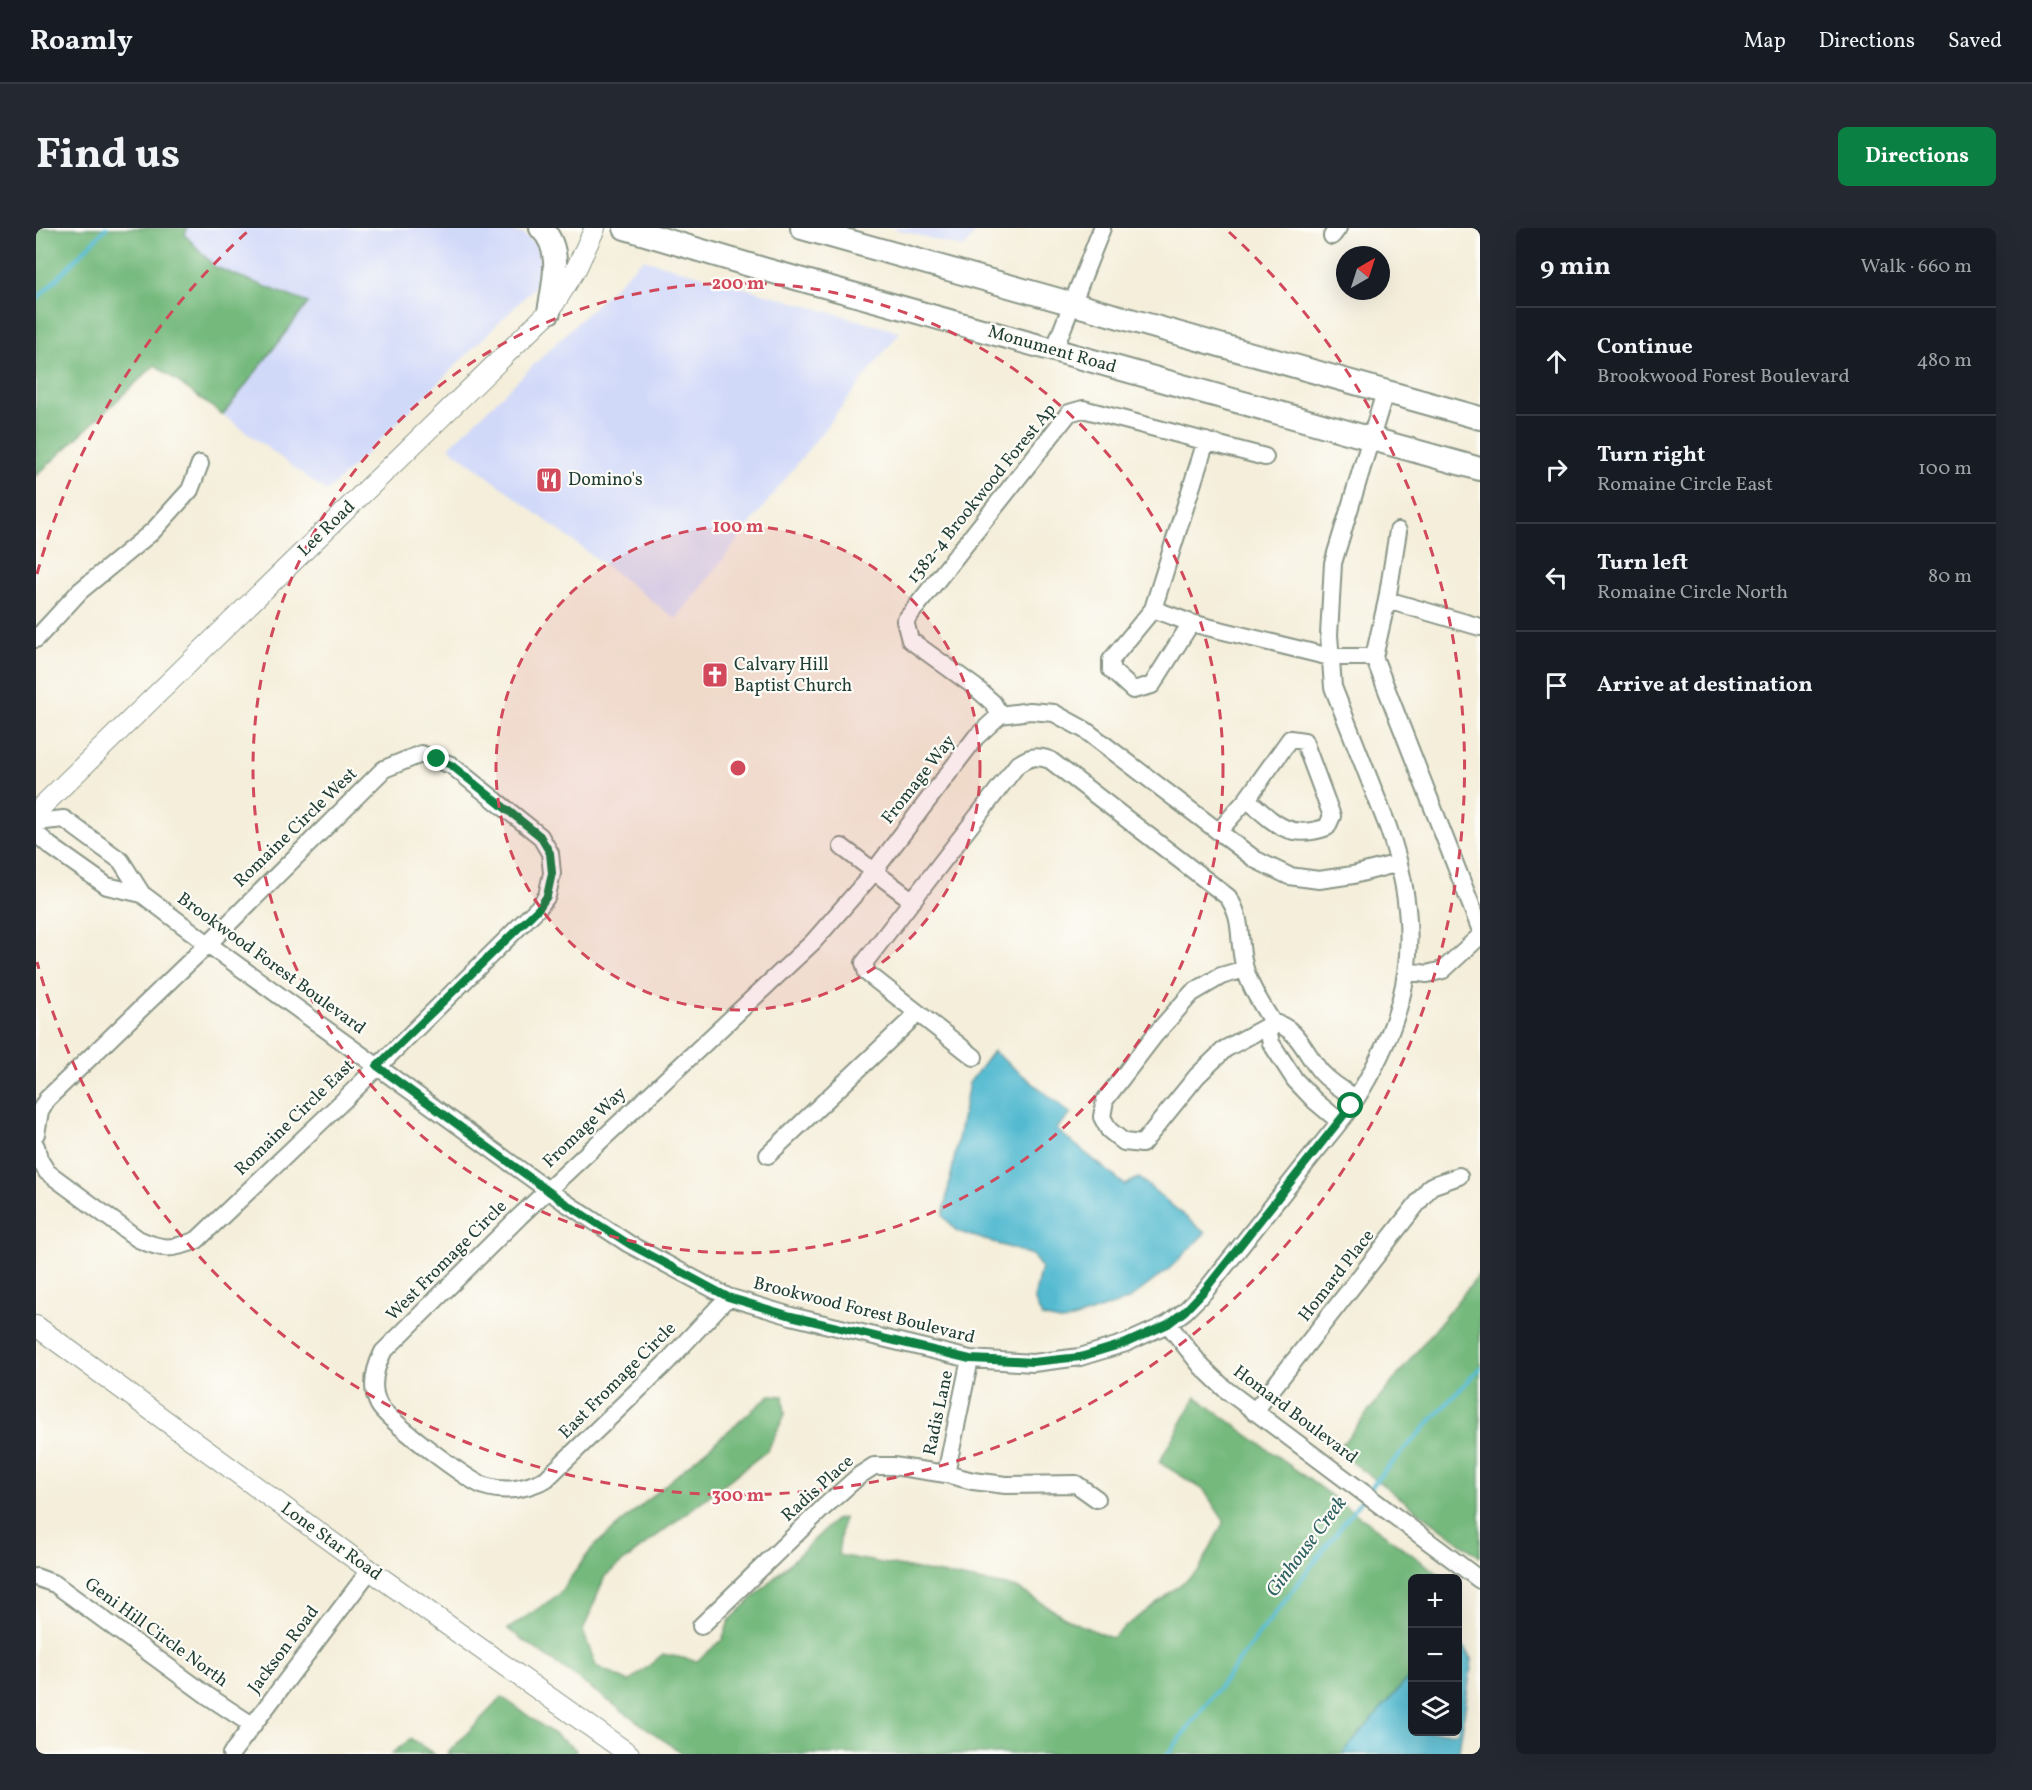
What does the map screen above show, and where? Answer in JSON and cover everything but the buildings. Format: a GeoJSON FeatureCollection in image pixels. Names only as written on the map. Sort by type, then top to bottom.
{"type":"FeatureCollection","features":[{"type":"Feature","properties":{"kind":"main road"},"geometry":{"type":"LineString","coordinates":[[542,228],[553,246],[556,263],[549,312]]}},
{"type":"Feature","properties":{"kind":"main road","name":"Monument Road"},"geometry":{"type":"LineString","coordinates":[[625,228],[1480,469]]}},
{"type":"Feature","properties":{"kind":"main road"},"geometry":{"type":"LineString","coordinates":[[802,228],[1480,418]]}},
{"type":"Feature","properties":{"kind":"street","name":"Lee Road"},"geometry":{"type":"LineString","coordinates":[[36,812],[549,312],[576,269],[595,228]]}},
{"type":"Feature","properties":{"kind":"street"},"geometry":{"type":"LineString","coordinates":[[1054,350],[1102,228]]}},
{"type":"Feature","properties":{"kind":"street","name":"Brookwood Forest Boulevard"},"geometry":{"type":"LineString","coordinates":[[36,822],[64,819],[121,861],[142,894],[549,1191],[629,1244],[728,1297],[791,1316],[970,1359],[1033,1362],[1080,1357],[1126,1343],[1168,1324],[1185,1311],[1204,1291],[1356,1098],[1377,1063],[1393,1028],[1402,998],[1407,970],[1409,935],[1405,889],[1389,827],[1333,687],[1329,635],[1333,563],[1385,392]]}},
{"type":"Feature","properties":{"kind":"street","name":"1382-4 Brookwood Forest Ap"},"geometry":{"type":"LineString","coordinates":[[1000,715],[993,703],[975,687],[910,640],[905,621],[1069,413],[1083,409],[1266,457]]}},
{"type":"Feature","properties":{"kind":"street"},"geometry":{"type":"LineString","coordinates":[[1191,623],[1152,685],[1134,690],[1111,670],[1111,660],[1153,609],[1206,441]]}},
{"type":"Feature","properties":{"kind":"street"},"geometry":{"type":"LineString","coordinates":[[36,639],[80,591],[153,531],[190,490],[200,464]]}},
{"type":"Feature","properties":{"kind":"street"},"geometry":{"type":"LineString","coordinates":[[1398,531],[1387,600],[1374,657],[1480,928]]}},
{"type":"Feature","properties":{"kind":"street"},"geometry":{"type":"LineString","coordinates":[[1387,600],[1480,627]]}},
{"type":"Feature","properties":{"kind":"street"},"geometry":{"type":"LineString","coordinates":[[1153,609],[1191,623],[1330,657],[1374,657]]}},
{"type":"Feature","properties":{"kind":"street"},"geometry":{"type":"LineString","coordinates":[[1000,715],[1030,711],[1054,713],[1085,730],[1256,860],[1289,876],[1319,880],[1353,875],[1399,863]]}},
{"type":"Feature","properties":{"kind":"street","name":"Fromage Way"},"geometry":{"type":"LineString","coordinates":[[549,1191],[813,942],[873,872],[976,737],[1000,715]]}},
{"type":"Feature","properties":{"kind":"street"},"geometry":{"type":"LineString","coordinates":[[1219,831],[1247,799],[1290,739],[1304,741],[1332,816],[1327,827],[1311,833],[1289,831],[1266,817],[1247,799]]}},
{"type":"Feature","properties":{"kind":"street","name":"Romaine Circle West"},"geometry":{"type":"LineString","coordinates":[[36,1134],[40,1111],[46,1099],[208,944],[384,770],[421,754],[451,765],[540,836],[550,853],[552,873],[547,896]]}},
{"type":"Feature","properties":{"kind":"street"},"geometry":{"type":"LineString","coordinates":[[974,1057],[867,973],[864,963],[1017,765],[1028,758],[1037,756],[1050,760],[1228,897],[1236,909],[1245,969],[1250,986],[1273,1023]]}},
{"type":"Feature","properties":{"kind":"street","name":"Brookwood Forest Boulevard"},"geometry":{"type":"LineString","coordinates":[[36,832],[107,886],[142,894]]}},
{"type":"Feature","properties":{"kind":"street"},"geometry":{"type":"LineString","coordinates":[[842,847],[913,901]]}},
{"type":"Feature","properties":{"kind":"street","name":"Romaine Circle East"},"geometry":{"type":"LineString","coordinates":[[36,1146],[39,1159],[47,1172],[138,1239],[153,1246],[169,1249],[197,1240],[539,908],[547,896]]}},
{"type":"Feature","properties":{"kind":"street"},"geometry":{"type":"LineString","coordinates":[[1407,970],[1427,974],[1443,970],[1480,936]]}},
{"type":"Feature","properties":{"kind":"street"},"geometry":{"type":"LineString","coordinates":[[1245,969],[1221,976],[1192,993],[1154,1036],[1105,1100],[1102,1117],[1109,1130],[1124,1142],[1142,1144],[1197,1076],[1225,1049],[1273,1023],[1290,1029],[1324,1074],[1356,1098]]}},
{"type":"Feature","properties":{"kind":"street"},"geometry":{"type":"LineString","coordinates":[[768,1155],[918,1013]]}},
{"type":"Feature","properties":{"kind":"street"},"geometry":{"type":"LineString","coordinates":[[1273,1023],[1269,1034],[1271,1043],[1290,1072],[1315,1101],[1339,1121]]}},
{"type":"Feature","properties":{"kind":"street"},"geometry":{"type":"LineString","coordinates":[[1290,1072],[1309,1056]]}},
{"type":"Feature","properties":{"kind":"street","name":"Homard Place"},"geometry":{"type":"LineString","coordinates":[[1254,1412],[1431,1186],[1459,1176]]}},
{"type":"Feature","properties":{"kind":"street","name":"West Fromage Circle"},"geometry":{"type":"LineString","coordinates":[[531,1486],[514,1491],[483,1485],[399,1426],[380,1407],[374,1392],[377,1364],[383,1352],[519,1216],[549,1191]]}},
{"type":"Feature","properties":{"kind":"street","name":"East Fromage Circle"},"geometry":{"type":"LineString","coordinates":[[531,1486],[546,1479],[666,1363],[728,1297]]}},
{"type":"Feature","properties":{"kind":"street","name":"Homard Boulevard"},"geometry":{"type":"LineString","coordinates":[[1168,1324],[1202,1367],[1225,1389],[1480,1580]]}},
{"type":"Feature","properties":{"kind":"street","name":"Lone Star Road"},"geometry":{"type":"LineString","coordinates":[[36,1326],[370,1570],[629,1754]]}},
{"type":"Feature","properties":{"kind":"street","name":"Radis Lane"},"geometry":{"type":"LineString","coordinates":[[946,1474],[970,1359]]}},
{"type":"Feature","properties":{"kind":"street","name":"Radis Place"},"geometry":{"type":"LineString","coordinates":[[701,1626],[860,1474],[874,1466],[893,1466],[1006,1485],[1076,1484],[1096,1499]]}},
{"type":"Feature","properties":{"kind":"street","name":"Jackson Road"},"geometry":{"type":"LineString","coordinates":[[231,1754],[370,1570]]}},
{"type":"Feature","properties":{"kind":"street","name":"Geni Hill Circle North"},"geometry":{"type":"LineString","coordinates":[[36,1577],[55,1584],[208,1696],[252,1725]]}},
{"type":"Feature","properties":{"kind":"shaded area"},"geometry":{"type":"Polygon","coordinates":[[[187,228],[499,228],[523,234],[537,246],[542,270],[533,289],[327,492],[223,415],[308,303],[215,267],[185,235],[187,228]]]}},
{"type":"Feature","properties":{"kind":"shaded area"},"geometry":{"type":"Polygon","coordinates":[[[892,228],[979,228],[964,248],[892,228]]]}},
{"type":"Feature","properties":{"kind":"shaded area"},"geometry":{"type":"Polygon","coordinates":[[[643,259],[900,332],[676,619],[449,447],[643,259]]]}},
{"type":"Feature","properties":{"kind":"green space"},"geometry":{"type":"Polygon","coordinates":[[[36,228],[187,228],[185,235],[215,267],[308,303],[223,415],[155,365],[36,476],[36,228]]]}},
{"type":"Feature","properties":{"kind":"green space"},"geometry":{"type":"Polygon","coordinates":[[[1480,1273],[1480,1557],[1348,1459],[1340,1447],[1480,1273]]]}},
{"type":"Feature","properties":{"kind":"green space"},"geometry":{"type":"Polygon","coordinates":[[[770,1395],[783,1396],[785,1414],[768,1450],[605,1576],[583,1631],[596,1666],[629,1682],[663,1654],[697,1661],[722,1640],[729,1621],[835,1520],[843,1518],[838,1555],[1017,1588],[1071,1621],[1111,1638],[1199,1570],[1224,1521],[1204,1490],[1159,1462],[1196,1397],[1439,1574],[1408,1574],[1408,1679],[1342,1754],[683,1754],[508,1629],[558,1595],[593,1547],[770,1395]]]}},
{"type":"Feature","properties":{"kind":"green space"},"geometry":{"type":"Polygon","coordinates":[[[502,1697],[576,1750],[573,1754],[447,1754],[502,1697]]]}},
{"type":"Feature","properties":{"kind":"green space"},"geometry":{"type":"Polygon","coordinates":[[[411,1739],[434,1754],[391,1754],[411,1739]]]}},
{"type":"Feature","properties":{"kind":"water"},"geometry":{"type":"Polygon","coordinates":[[[993,1051],[1071,1114],[1056,1129],[1125,1185],[1139,1178],[1205,1233],[1169,1269],[1128,1300],[1064,1322],[1042,1317],[1034,1299],[1041,1267],[1032,1255],[957,1231],[943,1216],[969,1083],[993,1051]]]}},
{"type":"Feature","properties":{"kind":"water"},"geometry":{"type":"Polygon","coordinates":[[[1462,1645],[1472,1660],[1462,1729],[1462,1645]]]}},
{"type":"Feature","properties":{"kind":"water"},"geometry":{"type":"Polygon","coordinates":[[[1408,1679],[1408,1736],[1461,1736],[1457,1754],[1342,1754],[1408,1679]]]}},
{"type":"Feature","properties":{"kind":"waterway"},"geometry":{"type":"LineString","coordinates":[[36,300],[106,228]]}},
{"type":"Feature","properties":{"kind":"waterway","name":"Ginhouse Creek"},"geometry":{"type":"LineString","coordinates":[[1168,1754],[1379,1477],[1480,1368]]}},
{"type":"Feature","properties":{"kind":"place","name":"Domino's"},"geometry":{"type":"Point","coordinates":[549,480]}},
{"type":"Feature","properties":{"kind":"place","name":"Calvary Hill Baptist Church"},"geometry":{"type":"Point","coordinates":[715,675]}},
{"type":"Feature","properties":{"kind":"route"},"geometry":{"type":"LineString","coordinates":[[437,759],[451,765],[540,836],[550,853],[552,873],[547,896],[539,908],[377,1066],[562,1201],[629,1244],[728,1297],[791,1316],[970,1359],[1033,1362],[1080,1357],[1126,1343],[1168,1324],[1185,1311],[1204,1291],[1351,1106]]}}]}
